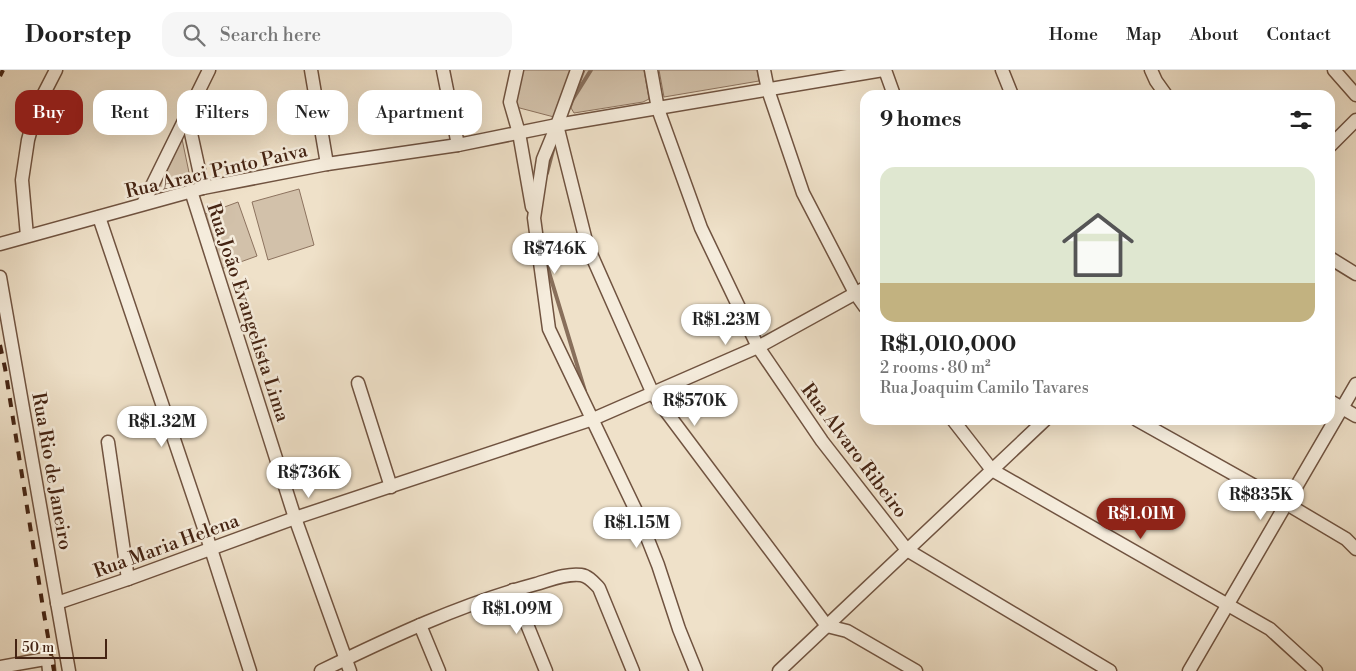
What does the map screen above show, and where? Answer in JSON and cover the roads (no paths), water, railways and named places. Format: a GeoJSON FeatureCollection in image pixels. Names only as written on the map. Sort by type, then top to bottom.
{"type":"FeatureCollection","features":[{"type":"Feature","properties":{"kind":"street"},"geometry":{"type":"LineString","coordinates":[[27,236],[22,180],[28,140],[37,106],[56,70]]}},
{"type":"Feature","properties":{"kind":"street"},"geometry":{"type":"LineString","coordinates":[[199,90],[209,70]]}},
{"type":"Feature","properties":{"kind":"street"},"geometry":{"type":"LineString","coordinates":[[311,70],[326,164]]}},
{"type":"Feature","properties":{"kind":"street"},"geometry":{"type":"LineString","coordinates":[[442,70],[458,145]]}},
{"type":"Feature","properties":{"kind":"street"},"geometry":{"type":"LineString","coordinates":[[517,70],[510,102],[519,133],[534,218],[549,329],[639,517],[696,671]]}},
{"type":"Feature","properties":{"kind":"street"},"geometry":{"type":"LineString","coordinates":[[534,218],[543,159],[577,70]]}},
{"type":"Feature","properties":{"kind":"street","name":"Rua Alvaro Ribeiro"},"geometry":{"type":"LineString","coordinates":[[650,70],[658,109],[701,228],[758,347],[822,441],[907,550],[1110,671]]}},
{"type":"Feature","properties":{"kind":"street"},"geometry":{"type":"LineString","coordinates":[[764,70],[768,90],[803,193],[860,291]]}},
{"type":"Feature","properties":{"kind":"street"},"geometry":{"type":"LineString","coordinates":[[884,70],[892,90]]}},
{"type":"Feature","properties":{"kind":"street","name":"Rua Araci Pinto Paiva"},"geometry":{"type":"LineString","coordinates":[[0,244],[197,190],[326,164],[458,145],[557,125],[884,70]]}},
{"type":"Feature","properties":{"kind":"street"},"geometry":{"type":"LineString","coordinates":[[1002,70],[1010,90]]}},
{"type":"Feature","properties":{"kind":"street"},"geometry":{"type":"LineString","coordinates":[[1151,70],[1162,90]]}},
{"type":"Feature","properties":{"kind":"street"},"geometry":{"type":"LineString","coordinates":[[1334,70],[1356,96]]}},
{"type":"Feature","properties":{"kind":"street"},"geometry":{"type":"LineString","coordinates":[[1335,141],[1356,120]]}},
{"type":"Feature","properties":{"kind":"street"},"geometry":{"type":"LineString","coordinates":[[557,125],[586,245],[653,394],[827,626],[847,630],[916,671]]}},
{"type":"Feature","properties":{"kind":"street"},"geometry":{"type":"LineString","coordinates":[[143,204],[177,135]]}},
{"type":"Feature","properties":{"kind":"street","name":"Rua João Evangelista Lima"},"geometry":{"type":"LineString","coordinates":[[190,135],[197,190],[295,518],[348,665]]}},
{"type":"Feature","properties":{"kind":"street"},"geometry":{"type":"LineString","coordinates":[[99,217],[250,671]]}},
{"type":"Feature","properties":{"kind":"street"},"geometry":{"type":"LineString","coordinates":[[1335,261],[1356,274]]}},
{"type":"Feature","properties":{"kind":"street","name":"Rua Rio de Janeiro"},"geometry":{"type":"LineString","coordinates":[[0,276],[69,671]]}},
{"type":"Feature","properties":{"kind":"street","name":"Rua Maria Helena"},"geometry":{"type":"LineString","coordinates":[[57,603],[295,518],[593,419],[758,347],[860,291]]}},
{"type":"Feature","properties":{"kind":"street"},"geometry":{"type":"LineString","coordinates":[[358,383],[391,486]]}},
{"type":"Feature","properties":{"kind":"street"},"geometry":{"type":"LineString","coordinates":[[1335,422],[1356,384]]}},
{"type":"Feature","properties":{"kind":"street"},"geometry":{"type":"LineString","coordinates":[[1335,404],[1356,416]]}},
{"type":"Feature","properties":{"kind":"street"},"geometry":{"type":"LineString","coordinates":[[957,425],[992,470],[1270,629],[1316,671]]}},
{"type":"Feature","properties":{"kind":"street"},"geometry":{"type":"LineString","coordinates":[[780,671],[1040,425]]}},
{"type":"Feature","properties":{"kind":"street"},"geometry":{"type":"LineString","coordinates":[[1146,425],[1287,504],[1346,539],[1356,549]]}},
{"type":"Feature","properties":{"kind":"street"},"geometry":{"type":"LineString","coordinates":[[1189,671],[1333,425]]}},
{"type":"Feature","properties":{"kind":"street"},"geometry":{"type":"LineString","coordinates":[[108,442],[128,579]]}},
{"type":"Feature","properties":{"kind":"street"},"geometry":{"type":"LineString","coordinates":[[321,671],[348,665],[420,625],[458,609],[513,590],[567,576],[582,575],[591,579],[599,588],[633,671]]}},
{"type":"Feature","properties":{"kind":"street"},"geometry":{"type":"LineString","coordinates":[[513,590],[546,671]]}},
{"type":"Feature","properties":{"kind":"street"},"geometry":{"type":"LineString","coordinates":[[420,625],[439,671]]}},
{"type":"Feature","properties":{"kind":"street"},"geometry":{"type":"LineString","coordinates":[[0,667],[40,659],[45,659],[48,666]]}},
{"type":"Feature","properties":{"kind":"waterway"},"geometry":{"type":"LineString","coordinates":[[571,102],[591,70]]}},
{"type":"Feature","properties":{"kind":"waterway"},"geometry":{"type":"LineString","coordinates":[[547,173],[553,150]]}},
{"type":"Feature","properties":{"kind":"waterway"},"geometry":{"type":"LineString","coordinates":[[545,259],[585,391]]}},
{"type":"Feature","properties":{"kind":"railway"},"geometry":{"type":"LineString","coordinates":[[0,76],[3,70]]}},
{"type":"Feature","properties":{"kind":"railway"},"geometry":{"type":"LineString","coordinates":[[0,345],[54,671]]}}]}
